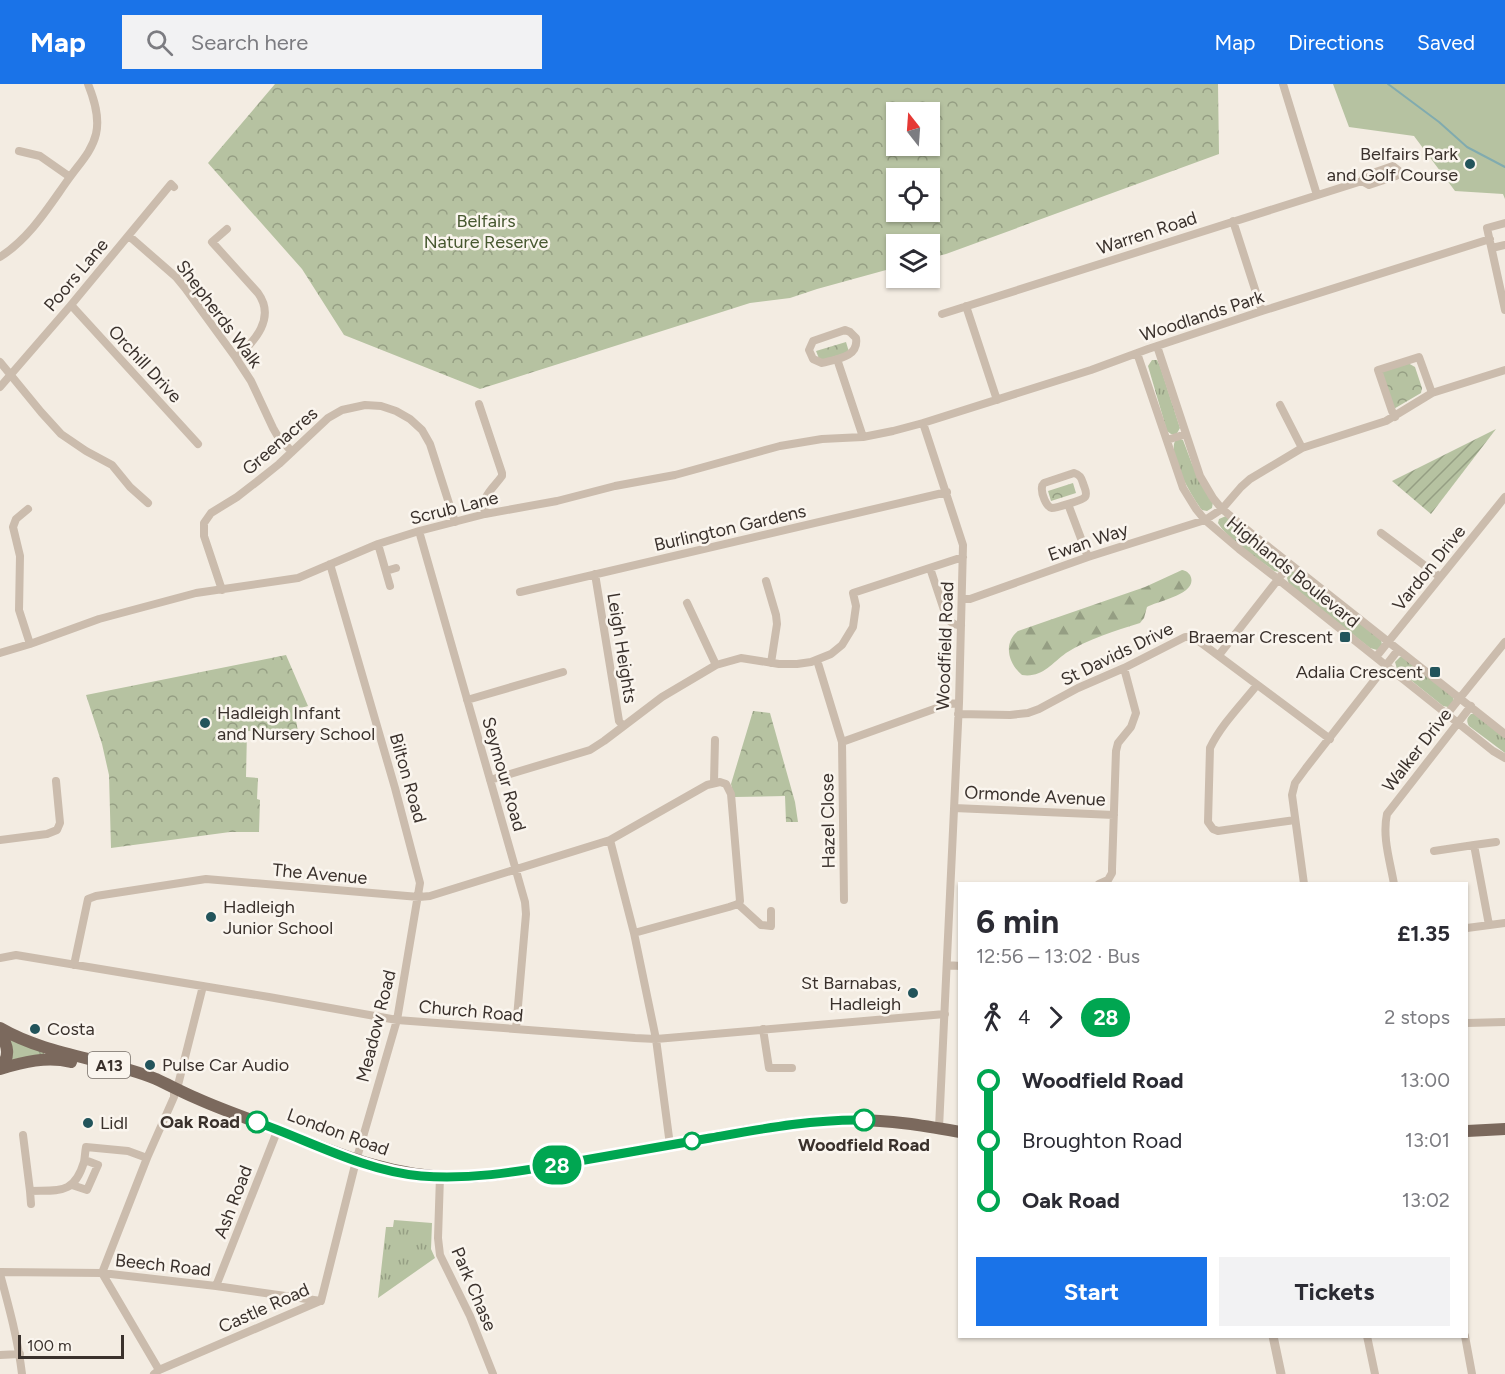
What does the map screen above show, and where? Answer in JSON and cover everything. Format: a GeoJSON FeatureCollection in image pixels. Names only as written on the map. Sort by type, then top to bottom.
{"type":"FeatureCollection","features":[{"type":"Feature","properties":{"kind":"main road","name":"A13"},"geometry":{"type":"LineString","coordinates":[[0,1028],[43,1047],[155,1079],[175,1089]]}},
{"type":"Feature","properties":{"kind":"main road"},"geometry":{"type":"LineString","coordinates":[[0,1034],[8,1053],[0,1068]]}},
{"type":"Feature","properties":{"kind":"main road","name":"A13"},"geometry":{"type":"LineString","coordinates":[[0,1068],[42,1059],[59,1059],[155,1086],[175,1089]]}},
{"type":"Feature","properties":{"kind":"main road","name":"A13"},"geometry":{"type":"LineString","coordinates":[[92,1060],[94,1064],[117,1072],[118,1075]]}},
{"type":"Feature","properties":{"kind":"main road","name":"London Road"},"geometry":{"type":"LineString","coordinates":[[175,1089],[356,1161],[388,1170],[440,1176],[461,1177],[503,1173],[753,1130],[829,1121],[881,1121],[958,1132]]}},
{"type":"Feature","properties":{"kind":"main road"},"geometry":{"type":"LineString","coordinates":[[1468,1131],[1505,1129]]}},
{"type":"Feature","properties":{"kind":"street"},"geometry":{"type":"LineString","coordinates":[[0,257],[41,220],[91,149],[98,118],[88,84]]}},
{"type":"Feature","properties":{"kind":"street"},"geometry":{"type":"LineString","coordinates":[[1283,84],[1317,195]]}},
{"type":"Feature","properties":{"kind":"street"},"geometry":{"type":"LineString","coordinates":[[19,151],[40,156],[70,177]]}},
{"type":"Feature","properties":{"kind":"street","name":"Warren Road"},"geometry":{"type":"LineString","coordinates":[[942,314],[1362,181]]}},
{"type":"Feature","properties":{"kind":"street","name":"Poors Lane"},"geometry":{"type":"LineString","coordinates":[[0,387],[171,184],[174,187]]}},
{"type":"Feature","properties":{"kind":"street"},"geometry":{"type":"LineString","coordinates":[[1233,221],[1262,311]]}},
{"type":"Feature","properties":{"kind":"street"},"geometry":{"type":"LineString","coordinates":[[1505,224],[1487,228],[1505,310]]}},
{"type":"Feature","properties":{"kind":"street"},"geometry":{"type":"LineString","coordinates":[[227,229],[212,242],[258,293],[265,309],[265,318],[258,333],[249,346],[236,358]]}},
{"type":"Feature","properties":{"kind":"street","name":"Shepherds Walk"},"geometry":{"type":"LineString","coordinates":[[129,236],[176,277],[236,358],[251,381],[277,435],[292,452]]}},
{"type":"Feature","properties":{"kind":"street","name":"Woodlands Park"},"geometry":{"type":"LineString","coordinates":[[923,423],[1091,370],[1262,311],[1490,239]]}},
{"type":"Feature","properties":{"kind":"street"},"geometry":{"type":"LineString","coordinates":[[1492,248],[1505,245]]}},
{"type":"Feature","properties":{"kind":"street","name":"Orchill Drive"},"geometry":{"type":"LineString","coordinates":[[71,305],[198,444]]}},
{"type":"Feature","properties":{"kind":"street"},"geometry":{"type":"LineString","coordinates":[[966,306],[997,400]]}},
{"type":"Feature","properties":{"kind":"street"},"geometry":{"type":"LineString","coordinates":[[845,330],[856,338],[856,348],[853,353],[837,359],[822,363],[816,362],[810,353],[811,344],[815,339],[845,330]]}},
{"type":"Feature","properties":{"kind":"street","name":"Highlands Boulevard"},"geometry":{"type":"LineString","coordinates":[[1157,346],[1200,476],[1222,509],[1505,734]]}},
{"type":"Feature","properties":{"kind":"street","name":"Highlands Boulevard"},"geometry":{"type":"LineString","coordinates":[[1137,353],[1183,488],[1205,520],[1493,751],[1505,758]]}},
{"type":"Feature","properties":{"kind":"street"},"geometry":{"type":"LineString","coordinates":[[1395,417],[1378,370],[1419,357],[1432,393]]}},
{"type":"Feature","properties":{"kind":"street"},"geometry":{"type":"LineString","coordinates":[[837,359],[863,437]]}},
{"type":"Feature","properties":{"kind":"street"},"geometry":{"type":"LineString","coordinates":[[0,362],[40,412],[61,434],[112,465],[130,487],[148,503]]}},
{"type":"Feature","properties":{"kind":"street","name":"Ewan Way"},"geometry":{"type":"LineString","coordinates":[[962,599],[970,599],[1088,557],[1205,520],[1222,509],[1250,479],[1302,448],[1386,422],[1432,393],[1505,370]]}},
{"type":"Feature","properties":{"kind":"street","name":"Greenacres"},"geometry":{"type":"LineString","coordinates":[[222,590],[204,536],[203,527],[206,519],[259,480],[328,418],[342,410],[365,405],[389,408],[410,419],[430,444],[455,522]]}},
{"type":"Feature","properties":{"kind":"street"},"geometry":{"type":"LineString","coordinates":[[479,405],[502,473],[484,501],[485,514]]}},
{"type":"Feature","properties":{"kind":"street"},"geometry":{"type":"LineString","coordinates":[[1280,405],[1302,448]]}},
{"type":"Feature","properties":{"kind":"street","name":"Scrub Lane"},"geometry":{"type":"LineString","coordinates":[[0,653],[99,619],[196,593],[298,578],[378,544],[485,514],[675,475],[780,446],[822,439],[863,437],[923,423]]}},
{"type":"Feature","properties":{"kind":"street","name":"Woodfield Road"},"geometry":{"type":"LineString","coordinates":[[923,423],[963,545],[959,703],[939,1128]]}},
{"type":"Feature","properties":{"kind":"street"},"geometry":{"type":"LineString","coordinates":[[1167,440],[1186,434]]}},
{"type":"Feature","properties":{"kind":"street"},"geometry":{"type":"LineString","coordinates":[[1076,473],[1081,477],[1086,494],[1082,499],[1068,504],[1052,508],[1046,504],[1041,488],[1046,481],[1076,473]]}},
{"type":"Feature","properties":{"kind":"street","name":"Burlington Gardens"},"geometry":{"type":"LineString","coordinates":[[520,592],[947,492]]}},
{"type":"Feature","properties":{"kind":"street","name":"Vardon Drive"},"geometry":{"type":"LineString","coordinates":[[1376,657],[1505,497]]}},
{"type":"Feature","properties":{"kind":"street"},"geometry":{"type":"LineString","coordinates":[[1068,504],[1088,557]]}},
{"type":"Feature","properties":{"kind":"street"},"geometry":{"type":"LineString","coordinates":[[28,509],[16,519],[13,526],[20,556],[19,610],[30,644]]}},
{"type":"Feature","properties":{"kind":"street","name":"Seymour Road"},"geometry":{"type":"LineString","coordinates":[[419,531],[516,869],[526,914],[516,1029]]}},
{"type":"Feature","properties":{"kind":"street"},"geometry":{"type":"LineString","coordinates":[[1381,533],[1440,577]]}},
{"type":"Feature","properties":{"kind":"street"},"geometry":{"type":"LineString","coordinates":[[378,544],[390,586]]}},
{"type":"Feature","properties":{"kind":"street"},"geometry":{"type":"LineString","coordinates":[[490,780],[590,750],[662,697],[716,664],[741,658],[797,664],[818,660],[837,650],[850,633],[856,614],[853,593],[963,557]]}},
{"type":"Feature","properties":{"kind":"street","name":"Bilton Road"},"geometry":{"type":"LineString","coordinates":[[330,564],[418,871],[419,897]]}},
{"type":"Feature","properties":{"kind":"street"},"geometry":{"type":"LineString","coordinates":[[1219,655],[1290,564]]}},
{"type":"Feature","properties":{"kind":"street"},"geometry":{"type":"LineString","coordinates":[[386,571],[396,568]]}},
{"type":"Feature","properties":{"kind":"street"},"geometry":{"type":"LineString","coordinates":[[930,568],[947,619],[961,626]]}},
{"type":"Feature","properties":{"kind":"street","name":"Leigh Heights"},"geometry":{"type":"LineString","coordinates":[[595,574],[619,721],[623,726]]}},
{"type":"Feature","properties":{"kind":"street"},"geometry":{"type":"LineString","coordinates":[[766,581],[777,624],[771,663]]}},
{"type":"Feature","properties":{"kind":"street"},"geometry":{"type":"LineString","coordinates":[[687,603],[716,664]]}},
{"type":"Feature","properties":{"kind":"street","name":"St Davids Drive"},"geometry":{"type":"LineString","coordinates":[[958,714],[1028,713],[1052,704],[1078,688],[1185,637],[1193,637],[1330,739]]}},
{"type":"Feature","properties":{"kind":"street"},"geometry":{"type":"LineString","coordinates":[[1448,714],[1505,642]]}},
{"type":"Feature","properties":{"kind":"street"},"geometry":{"type":"LineString","coordinates":[[1304,882],[1294,820],[1292,795],[1295,783],[1398,650]]}},
{"type":"Feature","properties":{"kind":"street","name":"Hazel Close"},"geometry":{"type":"LineString","coordinates":[[818,660],[842,741],[844,900]]}},
{"type":"Feature","properties":{"kind":"street"},"geometry":{"type":"LineString","coordinates":[[1104,882],[1108,880],[1112,873],[1116,751],[1118,743],[1131,727],[1136,713],[1124,668]]}},
{"type":"Feature","properties":{"kind":"street"},"geometry":{"type":"LineString","coordinates":[[467,700],[562,672]]}},
{"type":"Feature","properties":{"kind":"street"},"geometry":{"type":"LineString","coordinates":[[1257,685],[1221,729],[1210,748],[1208,822],[1210,827],[1218,831],[1294,820]]}},
{"type":"Feature","properties":{"kind":"street"},"geometry":{"type":"LineString","coordinates":[[842,741],[948,704],[959,703]]}},
{"type":"Feature","properties":{"kind":"street","name":"Walker Drive"},"geometry":{"type":"LineString","coordinates":[[1394,882],[1386,835],[1387,814],[1471,706]]}},
{"type":"Feature","properties":{"kind":"street"},"geometry":{"type":"LineString","coordinates":[[715,740],[714,782],[726,783],[731,794],[740,901],[738,904]]}},
{"type":"Feature","properties":{"kind":"street"},"geometry":{"type":"LineString","coordinates":[[0,840],[47,834],[57,830],[60,823],[56,781]]}},
{"type":"Feature","properties":{"kind":"street","name":"The Avenue"},"geometry":{"type":"LineString","coordinates":[[74,965],[88,899],[96,896],[206,879],[419,897],[430,896],[610,840],[714,782]]}},
{"type":"Feature","properties":{"kind":"street","name":"Ormonde Avenue"},"geometry":{"type":"LineString","coordinates":[[954,808],[1114,815]]}},
{"type":"Feature","properties":{"kind":"street"},"geometry":{"type":"LineString","coordinates":[[610,840],[634,933],[656,1039],[670,1145]]}},
{"type":"Feature","properties":{"kind":"street"},"geometry":{"type":"LineString","coordinates":[[1434,851],[1496,842]]}},
{"type":"Feature","properties":{"kind":"street"},"geometry":{"type":"LineString","coordinates":[[1474,845],[1489,925]]}},
{"type":"Feature","properties":{"kind":"street"},"geometry":{"type":"LineString","coordinates":[[1108,880],[1112,882]]}},
{"type":"Feature","properties":{"kind":"street","name":"Meadow Road"},"geometry":{"type":"LineString","coordinates":[[356,1161],[397,1020],[419,897]]}},
{"type":"Feature","properties":{"kind":"street"},"geometry":{"type":"LineString","coordinates":[[738,904],[761,926],[771,926],[771,911]]}},
{"type":"Feature","properties":{"kind":"street"},"geometry":{"type":"LineString","coordinates":[[634,933],[738,904]]}},
{"type":"Feature","properties":{"kind":"street"},"geometry":{"type":"LineString","coordinates":[[1468,928],[1505,923]]}},
{"type":"Feature","properties":{"kind":"street","name":"Church Road"},"geometry":{"type":"LineString","coordinates":[[0,958],[16,955],[397,1020],[635,1038],[656,1039],[945,1014]]}},
{"type":"Feature","properties":{"kind":"street"},"geometry":{"type":"LineString","coordinates":[[947,965],[958,966]]}},
{"type":"Feature","properties":{"kind":"street"},"geometry":{"type":"LineString","coordinates":[[157,1372],[102,1273],[174,1096],[203,986]]}},
{"type":"Feature","properties":{"kind":"street"},"geometry":{"type":"LineString","coordinates":[[1468,1023],[1505,1022]]}},
{"type":"Feature","properties":{"kind":"street"},"geometry":{"type":"LineString","coordinates":[[764,1029],[769,1068],[792,1068]]}},
{"type":"Feature","properties":{"kind":"street","name":"Ash Road"},"geometry":{"type":"LineString","coordinates":[[216,1286],[278,1130]]}},
{"type":"Feature","properties":{"kind":"street"},"geometry":{"type":"LineString","coordinates":[[23,1135],[31,1204]]}},
{"type":"Feature","properties":{"kind":"street"},"geometry":{"type":"LineString","coordinates":[[30,1191],[63,1190],[72,1185],[85,1160],[86,1147],[128,1150],[147,1158]]}},
{"type":"Feature","properties":{"kind":"street"},"geometry":{"type":"LineString","coordinates":[[72,1185],[87,1190],[98,1165],[85,1160]]}},
{"type":"Feature","properties":{"kind":"street","name":"Castle Road"},"geometry":{"type":"LineString","coordinates":[[157,1372],[321,1301],[356,1161]]}},
{"type":"Feature","properties":{"kind":"street","name":"Park Chase"},"geometry":{"type":"LineString","coordinates":[[440,1176],[438,1238],[440,1255],[470,1316],[493,1374]]}},
{"type":"Feature","properties":{"kind":"street"},"geometry":{"type":"LineString","coordinates":[[0,1273],[20,1354],[22,1374]]}},
{"type":"Feature","properties":{"kind":"street","name":"Beech Road"},"geometry":{"type":"LineString","coordinates":[[0,1273],[102,1273],[321,1301]]}},
{"type":"Feature","properties":{"kind":"street"},"geometry":{"type":"LineString","coordinates":[[1273,1338],[1281,1374]]}},
{"type":"Feature","properties":{"kind":"street"},"geometry":{"type":"LineString","coordinates":[[1367,1338],[1375,1374]]}},
{"type":"Feature","properties":{"kind":"street"},"geometry":{"type":"LineString","coordinates":[[1465,1338],[1472,1374]]}},
{"type":"Feature","properties":{"kind":"street"},"geometry":{"type":"LineString","coordinates":[[0,1355],[20,1354]]}},
{"type":"Feature","properties":{"kind":"green space","name":"Belfairs Nature Reserve"},"geometry":{"type":"Polygon","coordinates":[[[275,84],[1218,84],[1219,154],[940,256],[940,234],[886,234],[886,270],[790,298],[750,303],[480,389],[344,335],[302,269],[208,163],[275,84]]]}},
{"type":"Feature","properties":{"kind":"green space","name":"Belfairs Park and Golf Course"},"geometry":{"type":"Polygon","coordinates":[[[1333,84],[1505,84],[1505,199],[1503,194],[1455,191],[1414,136],[1349,127],[1333,84]]]}},
{"type":"Feature","properties":{"kind":"green space"},"geometry":{"type":"Polygon","coordinates":[[[846,342],[849,352],[820,361],[816,351],[846,342]]]}},
{"type":"Feature","properties":{"kind":"green space"},"geometry":{"type":"Polygon","coordinates":[[[1152,360],[1157,360],[1160,366],[1180,428],[1176,435],[1167,431],[1148,366],[1152,360]]]}},
{"type":"Feature","properties":{"kind":"green space"},"geometry":{"type":"Polygon","coordinates":[[[1408,363],[1415,367],[1422,388],[1421,393],[1392,410],[1381,372],[1408,363]]]}},
{"type":"Feature","properties":{"kind":"green space"},"geometry":{"type":"Polygon","coordinates":[[[1496,429],[1431,514],[1392,481],[1496,429]]]}},
{"type":"Feature","properties":{"kind":"green space"},"geometry":{"type":"Polygon","coordinates":[[[1183,440],[1192,464],[1213,502],[1212,508],[1207,511],[1202,510],[1198,504],[1178,466],[1174,448],[1175,441],[1183,440]]]}},
{"type":"Feature","properties":{"kind":"green space"},"geometry":{"type":"Polygon","coordinates":[[[1073,483],[1076,493],[1051,501],[1048,491],[1073,483]]]}},
{"type":"Feature","properties":{"kind":"green space"},"geometry":{"type":"Polygon","coordinates":[[[1226,516],[1283,562],[1284,567],[1280,572],[1274,571],[1244,549],[1223,530],[1218,523],[1219,519],[1226,516]]]}},
{"type":"Feature","properties":{"kind":"green space"},"geometry":{"type":"Polygon","coordinates":[[[1182,570],[1190,575],[1189,587],[1176,596],[1147,607],[1140,623],[1083,644],[1035,674],[1022,675],[1013,665],[1009,647],[1010,641],[1018,631],[1145,587],[1182,570]]]}},
{"type":"Feature","properties":{"kind":"green space"},"geometry":{"type":"Polygon","coordinates":[[[1293,571],[1381,639],[1382,645],[1377,650],[1370,648],[1289,584],[1287,578],[1293,571]]]}},
{"type":"Feature","properties":{"kind":"green space"},"geometry":{"type":"Polygon","coordinates":[[[286,655],[308,706],[294,710],[298,731],[247,731],[246,777],[258,778],[259,832],[230,832],[111,848],[109,775],[102,744],[86,695],[286,655]]]}},
{"type":"Feature","properties":{"kind":"green space"},"geometry":{"type":"Polygon","coordinates":[[[1400,657],[1405,657],[1453,697],[1454,701],[1448,707],[1443,706],[1397,669],[1395,662],[1400,657]]]}},
{"type":"Feature","properties":{"kind":"green space"},"geometry":{"type":"Polygon","coordinates":[[[753,711],[770,713],[795,802],[798,822],[786,822],[785,796],[734,797],[731,784],[753,711]]]}},
{"type":"Feature","properties":{"kind":"green space"},"geometry":{"type":"Polygon","coordinates":[[[1471,714],[1476,714],[1505,737],[1505,753],[1469,726],[1467,719],[1471,714]]]}},
{"type":"Feature","properties":{"kind":"green space"},"geometry":{"type":"Polygon","coordinates":[[[10,1038],[44,1051],[44,1054],[12,1062],[10,1038]]]}},
{"type":"Feature","properties":{"kind":"green space"},"geometry":{"type":"Polygon","coordinates":[[[394,1220],[432,1223],[431,1249],[435,1258],[378,1298],[386,1227],[393,1227],[394,1220]]]}},
{"type":"Feature","properties":{"kind":"waterway"},"geometry":{"type":"LineString","coordinates":[[1388,84],[1439,122],[1467,147],[1505,167]]}},
{"type":"Feature","properties":{"kind":"bus line","name":"28"},"geometry":{"type":"LineString","coordinates":[[257,1122],[356,1161],[388,1170],[422,1176],[461,1177],[503,1173],[753,1130],[818,1122],[864,1120]]}},
{"type":"Feature","properties":{"kind":"place","name":"Belfairs Park and Golf Course"},"geometry":{"type":"Point","coordinates":[1470,164]}},
{"type":"Feature","properties":{"kind":"place","name":"Braemar Crescent"},"geometry":{"type":"Point","coordinates":[1345,637]}},
{"type":"Feature","properties":{"kind":"place","name":"Adalia Crescent"},"geometry":{"type":"Point","coordinates":[1435,672]}},
{"type":"Feature","properties":{"kind":"place","name":"Hadleigh Infant and Nursery School"},"geometry":{"type":"Point","coordinates":[205,723]}},
{"type":"Feature","properties":{"kind":"place","name":"Hadleigh Junior School"},"geometry":{"type":"Point","coordinates":[211,917]}},
{"type":"Feature","properties":{"kind":"place","name":"St Barnabas, Hadleigh"},"geometry":{"type":"Point","coordinates":[913,993]}},
{"type":"Feature","properties":{"kind":"place","name":"Costa"},"geometry":{"type":"Point","coordinates":[35,1029]}},
{"type":"Feature","properties":{"kind":"place","name":"Pulse Car Audio"},"geometry":{"type":"Point","coordinates":[150,1065]}},
{"type":"Feature","properties":{"kind":"place","name":"Woodfield Road"},"geometry":{"type":"Point","coordinates":[864,1120]}},
{"type":"Feature","properties":{"kind":"place","name":"Oak Road"},"geometry":{"type":"Point","coordinates":[257,1122]}},
{"type":"Feature","properties":{"kind":"place","name":"Lidl"},"geometry":{"type":"Point","coordinates":[88,1123]}}]}
